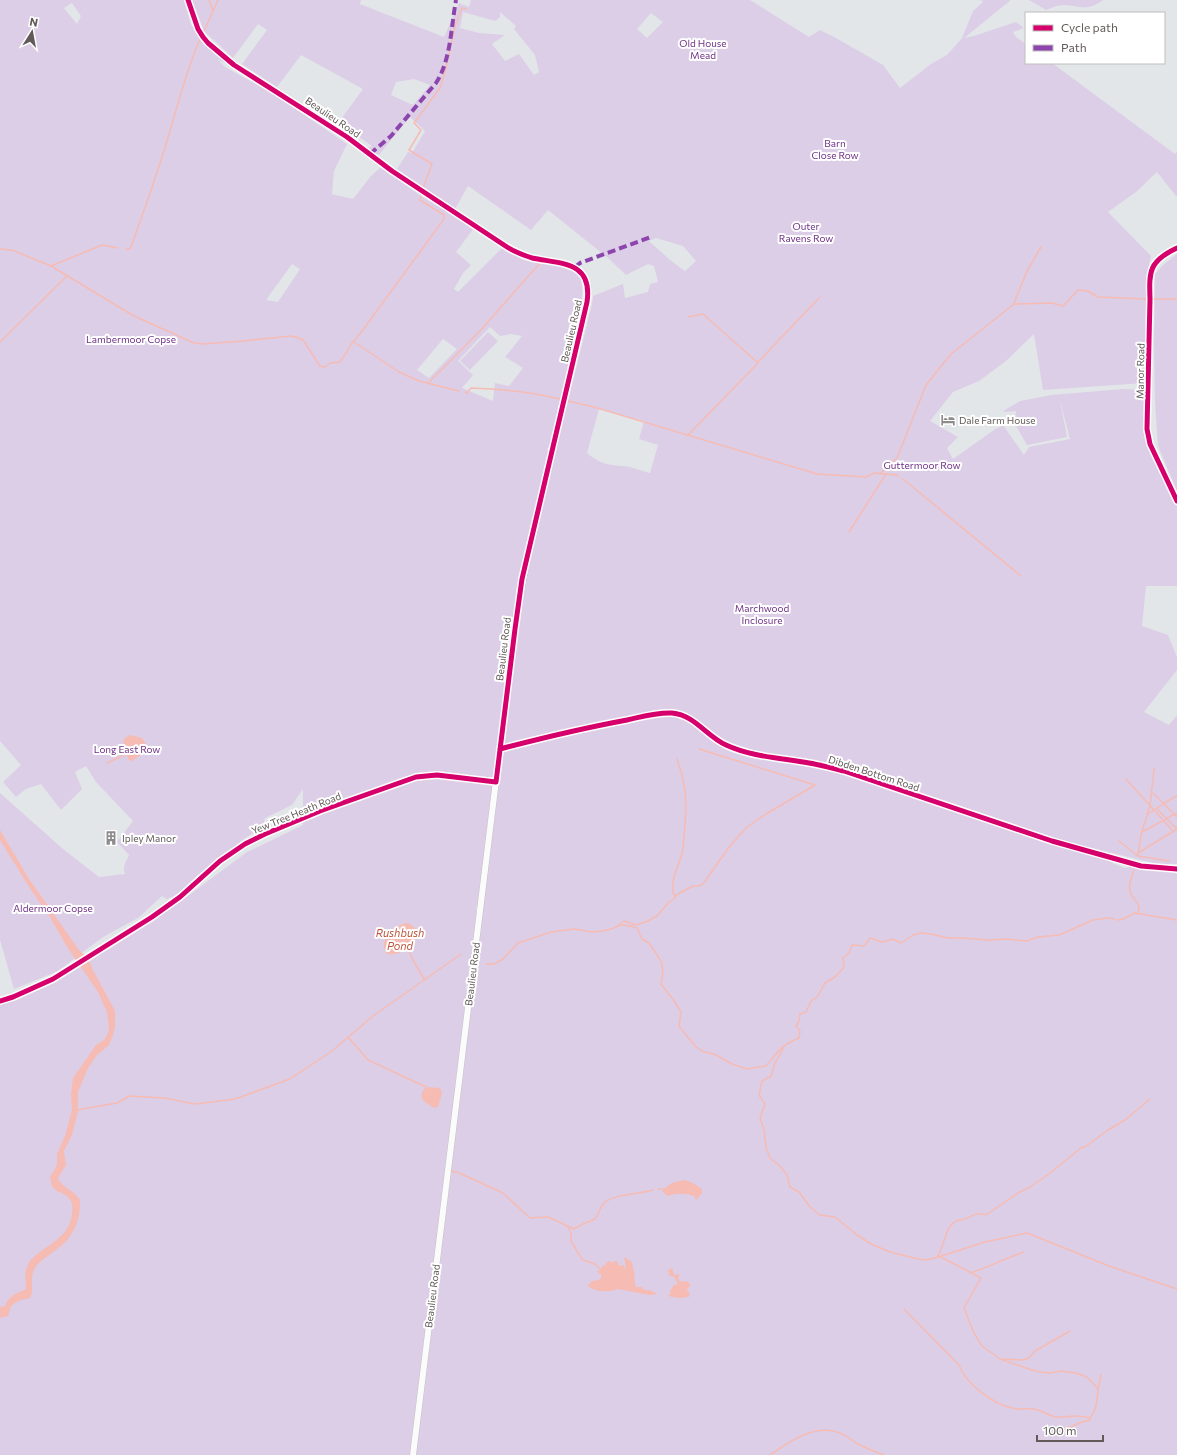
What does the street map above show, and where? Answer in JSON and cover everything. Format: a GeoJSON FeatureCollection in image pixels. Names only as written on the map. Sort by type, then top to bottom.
{"type":"FeatureCollection","features":[{"type":"Feature","properties":{"kind":"street","name":"Beaulieu Road"},"geometry":{"type":"LineString","coordinates":[[188,0],[198,29],[203,37],[234,65],[347,137],[392,172],[507,247],[523,255],[568,264],[580,272],[588,286],[584,317],[522,579],[516,618],[413,1455]]}},
{"type":"Feature","properties":{"kind":"street","name":"Manor Road"},"geometry":{"type":"LineString","coordinates":[[1177,248],[1167,253],[1152,267],[1149,279],[1150,300],[1147,430],[1150,444],[1177,501]]}},
{"type":"Feature","properties":{"kind":"street","name":"Dibden Bottom Road"},"geometry":{"type":"LineString","coordinates":[[500,749],[579,729],[667,713],[682,715],[694,721],[716,740],[744,752],[836,769],[1052,841],[1141,866],[1177,869]]}},
{"type":"Feature","properties":{"kind":"street","name":"Yew Tree Heath Road"},"geometry":{"type":"LineString","coordinates":[[0,1001],[13,997],[52,979],[88,958],[180,898],[220,861],[245,844],[265,834],[338,804],[416,777],[437,775],[496,782]]}},
{"type":"Feature","properties":{"kind":"green space"},"geometry":{"type":"Polygon","coordinates":[[[0,0],[184,0],[191,25],[230,64],[217,59],[225,67],[272,93],[347,144],[334,171],[332,194],[353,199],[371,176],[381,167],[421,196],[474,228],[456,252],[471,265],[463,273],[454,289],[458,292],[503,247],[523,260],[566,267],[580,276],[582,285],[581,309],[567,370],[571,373],[553,438],[547,450],[555,454],[593,296],[623,284],[625,298],[648,292],[650,284],[658,282],[654,266],[648,264],[626,275],[608,258],[548,210],[531,230],[468,186],[455,209],[397,169],[408,152],[412,153],[425,131],[410,117],[378,156],[368,148],[372,146],[342,125],[340,128],[336,126],[363,89],[301,55],[277,87],[242,64],[267,30],[258,24],[233,58],[204,31],[192,0],[361,0],[360,4],[444,37],[459,3],[469,7],[471,0],[750,0],[809,37],[820,30],[883,65],[900,88],[931,64],[947,55],[962,38],[973,11],[983,2],[981,0],[1011,0],[964,38],[1016,22],[1024,28],[1013,32],[1016,37],[1025,43],[1025,64],[1053,64],[1175,154],[1177,152],[1177,196],[1157,172],[1136,192],[1108,212],[1151,256],[1149,264],[1144,383],[1043,390],[1034,334],[1006,361],[979,381],[953,392],[930,421],[958,437],[947,448],[953,459],[1003,425],[1024,455],[1029,447],[1070,439],[1060,401],[1067,437],[1027,445],[1015,424],[1016,411],[1003,411],[1020,401],[1051,395],[1123,389],[1146,390],[1143,432],[1160,464],[1177,504],[1177,586],[1146,586],[1142,626],[1168,635],[1177,657],[1177,670],[1144,712],[1169,725],[1177,715],[1177,864],[1157,864],[1084,846],[1082,851],[1110,860],[1112,863],[1125,868],[1132,866],[1169,871],[1177,874],[1177,1455],[414,1455],[483,899],[476,907],[476,935],[466,985],[466,997],[411,1455],[0,1455],[0,1003],[46,987],[173,907],[247,852],[303,825],[303,789],[292,805],[265,818],[262,828],[245,838],[199,874],[178,894],[167,899],[162,896],[138,918],[103,937],[58,971],[14,989],[0,940],[0,793],[63,849],[99,877],[125,874],[124,866],[129,855],[117,842],[133,821],[96,782],[86,766],[75,772],[82,789],[61,810],[41,784],[26,789],[16,797],[3,782],[21,765],[0,741],[0,0]],[[72,3],[64,8],[77,24],[81,16],[72,3]],[[463,12],[460,28],[479,33],[505,35],[492,44],[505,61],[519,54],[534,75],[539,72],[535,55],[514,29],[516,26],[500,12],[500,17],[495,21],[463,12]],[[651,13],[637,29],[647,38],[663,22],[651,13]],[[414,79],[396,82],[391,95],[413,105],[430,85],[414,79]],[[656,238],[649,241],[685,271],[696,261],[683,246],[656,238]],[[292,264],[266,300],[278,302],[300,269],[292,264]],[[490,327],[458,361],[473,375],[462,388],[493,401],[495,383],[509,386],[523,368],[505,357],[522,336],[511,334],[500,336],[490,327]],[[443,339],[417,370],[429,378],[457,349],[443,339]],[[599,409],[587,453],[595,459],[607,464],[629,467],[650,473],[658,445],[639,439],[644,421],[599,409]]]}},
{"type":"Feature","properties":{"kind":"green space"},"geometry":{"type":"Polygon","coordinates":[[[1029,0],[1103,0],[1093,6],[1088,7],[1062,5],[1046,10],[1029,0]]]}},
{"type":"Feature","properties":{"kind":"green space"},"geometry":{"type":"Polygon","coordinates":[[[1177,254],[1177,491],[1158,446],[1155,402],[1154,344],[1155,274],[1163,265],[1177,254]]]}},
{"type":"Feature","properties":{"kind":"green space"},"geometry":{"type":"Polygon","coordinates":[[[488,332],[498,341],[470,370],[460,361],[488,332]]]}},
{"type":"Feature","properties":{"kind":"water"},"geometry":{"type":"Polygon","coordinates":[[[130,735],[142,738],[148,747],[146,751],[132,761],[129,760],[126,754],[123,741],[130,735]]]}},
{"type":"Feature","properties":{"kind":"water"},"geometry":{"type":"Polygon","coordinates":[[[0,830],[29,879],[79,950],[88,958],[115,1011],[115,1027],[109,1045],[97,1055],[88,1068],[78,1092],[78,1111],[72,1135],[64,1151],[66,1165],[58,1178],[62,1184],[80,1200],[77,1223],[74,1230],[65,1242],[41,1261],[35,1268],[32,1275],[32,1291],[30,1298],[18,1301],[11,1306],[8,1316],[0,1318],[0,1307],[5,1306],[13,1295],[26,1289],[25,1278],[30,1261],[62,1235],[68,1228],[72,1213],[71,1200],[54,1189],[50,1177],[57,1165],[57,1154],[65,1136],[72,1110],[71,1094],[73,1078],[96,1045],[104,1040],[109,1030],[107,1012],[98,992],[67,947],[50,917],[29,887],[0,840],[0,830]]]}},
{"type":"Feature","properties":{"kind":"water","name":"Rushbush Pond"},"geometry":{"type":"Polygon","coordinates":[[[406,923],[410,924],[416,929],[416,935],[412,944],[408,948],[398,953],[387,954],[384,949],[385,939],[397,927],[406,923]]]}},
{"type":"Feature","properties":{"kind":"water"},"geometry":{"type":"Polygon","coordinates":[[[426,1087],[440,1088],[442,1093],[438,1107],[434,1108],[422,1099],[423,1091],[426,1087]]]}},
{"type":"Feature","properties":{"kind":"water"},"geometry":{"type":"Polygon","coordinates":[[[684,1180],[691,1182],[702,1189],[702,1193],[696,1200],[694,1196],[688,1194],[668,1196],[661,1189],[666,1188],[672,1183],[684,1180]]]}},
{"type":"Feature","properties":{"kind":"water"},"geometry":{"type":"Polygon","coordinates":[[[624,1257],[632,1262],[636,1287],[642,1287],[644,1290],[649,1290],[658,1294],[649,1295],[618,1289],[612,1291],[598,1291],[589,1287],[588,1285],[592,1281],[599,1280],[601,1278],[601,1274],[597,1271],[601,1270],[603,1265],[605,1266],[607,1262],[609,1261],[613,1263],[614,1261],[617,1261],[619,1266],[623,1265],[626,1268],[624,1257]]]}},
{"type":"Feature","properties":{"kind":"water"},"geometry":{"type":"Polygon","coordinates":[[[672,1268],[674,1275],[680,1274],[678,1278],[680,1282],[688,1282],[691,1285],[687,1289],[690,1293],[689,1297],[679,1298],[668,1296],[674,1285],[678,1284],[674,1277],[669,1275],[668,1270],[672,1268]]]}},
{"type":"Feature","properties":{"kind":"waterway"},"geometry":{"type":"LineString","coordinates":[[204,31],[213,11],[209,0]]}},
{"type":"Feature","properties":{"kind":"waterway"},"geometry":{"type":"LineString","coordinates":[[213,11],[218,0]]}},
{"type":"Feature","properties":{"kind":"waterway"},"geometry":{"type":"LineString","coordinates":[[423,188],[432,164],[409,150],[421,130],[414,123],[440,88],[455,26],[462,8],[466,9]]}},
{"type":"Feature","properties":{"kind":"waterway"},"geometry":{"type":"LineString","coordinates":[[126,249],[130,249],[144,210],[200,39]]}},
{"type":"Feature","properties":{"kind":"waterway"},"geometry":{"type":"LineString","coordinates":[[51,266],[134,316],[194,343],[203,344],[291,336],[303,340],[320,366],[325,367],[330,363],[340,362],[352,343],[444,219],[444,215],[420,200],[421,196]]}},
{"type":"Feature","properties":{"kind":"waterway"},"geometry":{"type":"LineString","coordinates":[[0,249],[12,250],[51,266],[102,245],[118,248]]}},
{"type":"Feature","properties":{"kind":"waterway"},"geometry":{"type":"LineString","coordinates":[[1014,303],[1027,271],[1041,247]]}},
{"type":"Feature","properties":{"kind":"waterway"},"geometry":{"type":"LineString","coordinates":[[428,383],[479,332],[540,263]]}},
{"type":"Feature","properties":{"kind":"waterway"},"geometry":{"type":"LineString","coordinates":[[0,342],[67,276]]}},
{"type":"Feature","properties":{"kind":"waterway"},"geometry":{"type":"LineString","coordinates":[[880,474],[897,458],[926,385],[951,354],[1014,304],[1052,303],[1063,306],[1078,290],[1088,291],[1098,297],[1146,299]]}},
{"type":"Feature","properties":{"kind":"waterway"},"geometry":{"type":"LineString","coordinates":[[758,362],[819,298]]}},
{"type":"Feature","properties":{"kind":"waterway"},"geometry":{"type":"LineString","coordinates":[[1154,299],[1177,299]]}},
{"type":"Feature","properties":{"kind":"waterway"},"geometry":{"type":"LineString","coordinates":[[687,436],[758,363],[703,314],[688,317]]}},
{"type":"Feature","properties":{"kind":"waterway"},"geometry":{"type":"LineString","coordinates":[[354,342],[399,372],[419,381],[459,391]]}},
{"type":"Feature","properties":{"kind":"waterway"},"geometry":{"type":"LineString","coordinates":[[465,392],[467,393],[471,388],[493,389],[560,399]]}},
{"type":"Feature","properties":{"kind":"waterway"},"geometry":{"type":"LineString","coordinates":[[568,401],[594,407],[817,474],[866,477],[874,473],[898,476]]}},
{"type":"Feature","properties":{"kind":"waterway"},"geometry":{"type":"LineString","coordinates":[[849,532],[886,474]]}},
{"type":"Feature","properties":{"kind":"waterway"},"geometry":{"type":"LineString","coordinates":[[903,479],[1021,576]]}},
{"type":"Feature","properties":{"kind":"waterway"},"geometry":{"type":"LineString","coordinates":[[677,759],[685,788],[686,814],[682,854],[673,879],[673,892],[675,898],[676,895],[693,886],[703,884],[729,847],[747,827],[815,785],[699,749]]}},
{"type":"Feature","properties":{"kind":"waterway"},"geometry":{"type":"LineString","coordinates":[[107,763],[126,754]]}},
{"type":"Feature","properties":{"kind":"waterway"},"geometry":{"type":"LineString","coordinates":[[1154,768],[1150,806],[1141,834],[1138,856],[1169,861]]}},
{"type":"Feature","properties":{"kind":"waterway"},"geometry":{"type":"LineString","coordinates":[[1126,779],[1173,831]]}},
{"type":"Feature","properties":{"kind":"waterway"},"geometry":{"type":"LineString","coordinates":[[1153,793],[1177,817]]}},
{"type":"Feature","properties":{"kind":"waterway"},"geometry":{"type":"LineString","coordinates":[[1148,814],[1177,796]]}},
{"type":"Feature","properties":{"kind":"waterway"},"geometry":{"type":"LineString","coordinates":[[1157,809],[1177,829]]}},
{"type":"Feature","properties":{"kind":"waterway"},"geometry":{"type":"LineString","coordinates":[[1142,832],[1177,813]]}},
{"type":"Feature","properties":{"kind":"waterway"},"geometry":{"type":"LineString","coordinates":[[1138,853],[1177,829]]}},
{"type":"Feature","properties":{"kind":"waterway"},"geometry":{"type":"LineString","coordinates":[[1119,841],[1138,856]]}},
{"type":"Feature","properties":{"kind":"waterway"},"geometry":{"type":"LineString","coordinates":[[1134,870],[1130,880],[1130,888],[1131,894],[1139,906],[1138,914]]}},
{"type":"Feature","properties":{"kind":"waterway"},"geometry":{"type":"LineString","coordinates":[[620,924],[624,921],[636,925],[648,921],[657,916],[669,902],[675,898]]}},
{"type":"Feature","properties":{"kind":"waterway"},"geometry":{"type":"LineString","coordinates":[[1118,920],[1135,913],[1177,920]]}},
{"type":"Feature","properties":{"kind":"waterway"},"geometry":{"type":"LineString","coordinates":[[486,964],[494,964],[503,959],[518,943],[551,932],[574,929],[592,932],[603,931],[620,925],[637,928],[642,939],[649,943],[661,961],[663,971],[661,984],[681,1012],[679,1026],[695,1046],[702,1051],[716,1055],[732,1064],[747,1069],[766,1066],[784,1047],[799,1038],[800,1031],[796,1026],[799,1021],[800,1014],[806,1012],[811,1001],[817,997],[825,983],[835,977],[844,967],[843,958],[849,953],[852,945],[864,946],[870,938],[882,942],[893,939],[901,943],[913,935],[921,933],[948,938],[989,940],[1006,939],[1027,941],[1038,937],[1059,935],[1093,920],[1108,918],[1115,919]]}},
{"type":"Feature","properties":{"kind":"waterway"},"geometry":{"type":"LineString","coordinates":[[408,949],[424,979]]}},
{"type":"Feature","properties":{"kind":"waterway"},"geometry":{"type":"LineString","coordinates":[[77,1110],[117,1103],[129,1096],[164,1098],[195,1104],[235,1099],[290,1079],[332,1051],[373,1016],[461,954]]}},
{"type":"Feature","properties":{"kind":"waterway"},"geometry":{"type":"LineString","coordinates":[[348,1037],[368,1060],[426,1087]]}},
{"type":"Feature","properties":{"kind":"waterway"},"geometry":{"type":"LineString","coordinates":[[784,1047],[775,1063],[771,1076],[762,1081],[759,1095],[765,1104],[760,1118],[764,1129],[766,1147],[770,1158],[780,1166],[787,1175],[790,1187],[799,1192],[810,1207],[820,1215],[835,1217],[857,1235],[871,1244],[890,1252],[925,1260],[985,1242],[1027,1233],[1109,1266],[1177,1289]]}},
{"type":"Feature","properties":{"kind":"waterway"},"geometry":{"type":"LineString","coordinates":[[937,1257],[940,1253],[949,1228],[956,1221],[977,1214],[986,1215],[1049,1174],[1082,1147],[1085,1147],[1108,1130],[1125,1120],[1150,1099]]}},
{"type":"Feature","properties":{"kind":"waterway"},"geometry":{"type":"LineString","coordinates":[[449,1171],[457,1172],[503,1193],[530,1218],[548,1217],[574,1229],[595,1219],[602,1205],[608,1200],[653,1190]]}},
{"type":"Feature","properties":{"kind":"waterway"},"geometry":{"type":"LineString","coordinates":[[568,1227],[571,1233],[571,1241],[583,1260],[595,1264],[601,1270]]}},
{"type":"Feature","properties":{"kind":"waterway"},"geometry":{"type":"LineString","coordinates":[[970,1273],[1024,1252]]}},
{"type":"Feature","properties":{"kind":"waterway"},"geometry":{"type":"LineString","coordinates":[[941,1257],[981,1278],[964,1308],[974,1333],[982,1346],[1000,1359],[1022,1360],[1029,1358],[1035,1351],[1070,1331]]}},
{"type":"Feature","properties":{"kind":"waterway"},"geometry":{"type":"LineString","coordinates":[[904,1309],[959,1365],[974,1386],[989,1398],[1015,1409],[1037,1410],[1057,1417],[1077,1416],[1090,1418],[1094,1412],[1098,1389],[1087,1377],[1076,1373],[1061,1371],[1051,1373],[1040,1372],[1000,1359]]}},
{"type":"Feature","properties":{"kind":"waterway"},"geometry":{"type":"LineString","coordinates":[[1098,1389],[1101,1375]]}},
{"type":"Feature","properties":{"kind":"waterway"},"geometry":{"type":"LineString","coordinates":[[1063,1430],[1090,1419]]}},
{"type":"Feature","properties":{"kind":"waterway"},"geometry":{"type":"LineString","coordinates":[[770,1455],[795,1439],[823,1430],[842,1434],[860,1445],[884,1455]]}},
{"type":"Feature","properties":{"kind":"marked path"},"geometry":{"type":"LineString","coordinates":[[370,154],[391,136],[436,83],[448,54],[456,0]]}},
{"type":"Feature","properties":{"kind":"marked path"},"geometry":{"type":"LineString","coordinates":[[575,267],[580,263],[651,237]]}},
{"type":"Feature","properties":{"kind":"cycle path"},"geometry":{"type":"LineString","coordinates":[[0,1001],[13,997],[53,979],[152,917],[180,897],[220,861],[245,844],[265,834],[320,811],[416,777],[437,775],[496,782],[522,579],[587,302],[588,289],[585,279],[580,272],[573,267],[532,258],[507,247],[392,171],[347,137],[234,65],[203,37],[198,29],[188,0]]}},
{"type":"Feature","properties":{"kind":"cycle path"},"geometry":{"type":"LineString","coordinates":[[1177,248],[1156,262],[1151,274],[1147,429],[1150,444],[1177,501]]}},
{"type":"Feature","properties":{"kind":"cycle path"},"geometry":{"type":"LineString","coordinates":[[500,749],[563,733],[649,715],[672,713],[687,718],[719,741],[736,749],[767,757],[813,764],[844,771],[1052,841],[1141,866],[1177,869]]}},
{"type":"Feature","properties":{"kind":"place","name":"Dale Farm House"},"geometry":{"type":"Point","coordinates":[948,420]}},
{"type":"Feature","properties":{"kind":"place","name":"Ipley Manor"},"geometry":{"type":"Point","coordinates":[111,838]}},
{"type":"Feature","properties":{"kind":"park label","name":"Old House Mead"},"geometry":{"type":"Point","coordinates":[703,48]}},
{"type":"Feature","properties":{"kind":"park label","name":"Barn Close Row"},"geometry":{"type":"Point","coordinates":[835,148]}},
{"type":"Feature","properties":{"kind":"park label","name":"Outer Ravens Row"},"geometry":{"type":"Point","coordinates":[806,232]}},
{"type":"Feature","properties":{"kind":"park label","name":"Lambermoor Copse"},"geometry":{"type":"Point","coordinates":[131,339]}},
{"type":"Feature","properties":{"kind":"park label","name":"Guttermoor Row"},"geometry":{"type":"Point","coordinates":[922,465]}},
{"type":"Feature","properties":{"kind":"park label","name":"Marchwood Inclosure"},"geometry":{"type":"Point","coordinates":[762,614]}},
{"type":"Feature","properties":{"kind":"park label","name":"Long East Row"},"geometry":{"type":"Point","coordinates":[127,749]}},
{"type":"Feature","properties":{"kind":"park label","name":"Aldermoor Copse"},"geometry":{"type":"Point","coordinates":[53,908]}}]}
